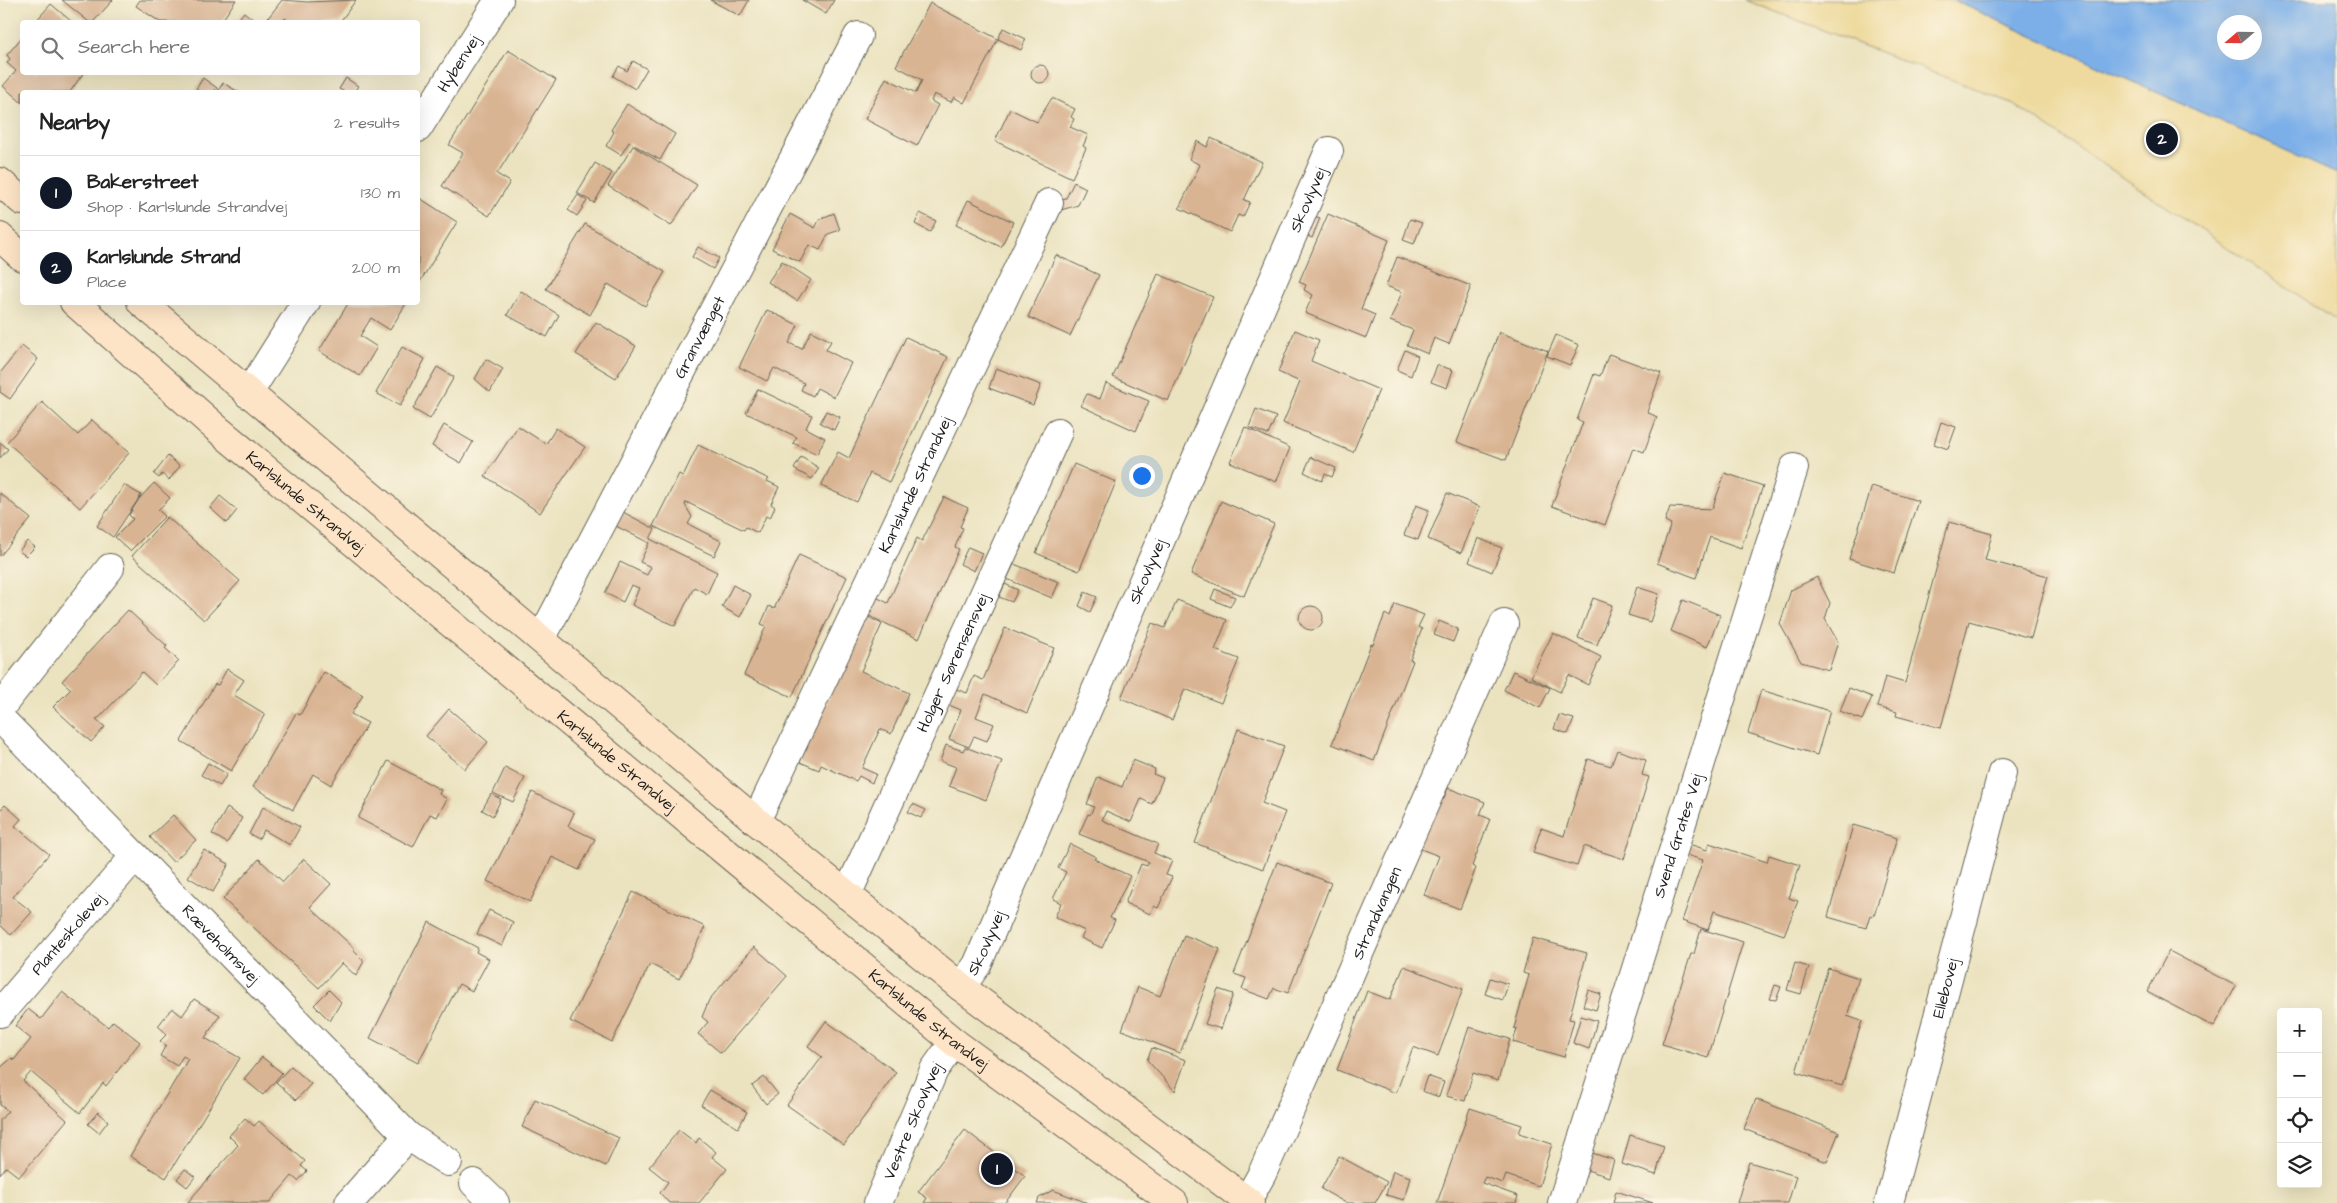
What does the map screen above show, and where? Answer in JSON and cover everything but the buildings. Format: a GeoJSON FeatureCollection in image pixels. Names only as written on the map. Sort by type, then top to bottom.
{"type":"FeatureCollection","features":[{"type":"Feature","properties":{"kind":"main road"},"geometry":{"type":"LineString","coordinates":[[0,182],[20,199]]}},
{"type":"Feature","properties":{"kind":"main road"},"geometry":{"type":"LineString","coordinates":[[0,237],[20,255]]}},
{"type":"Feature","properties":{"kind":"main road","name":"Karlslunde Strandvej"},"geometry":{"type":"LineString","coordinates":[[77,305],[215,426],[954,1042],[1174,1203]]}},
{"type":"Feature","properties":{"kind":"main road"},"geometry":{"type":"LineString","coordinates":[[144,305],[756,821],[847,895],[961,987],[1248,1202]]}},
{"type":"Feature","properties":{"kind":"street","name":"Hybenvej"},"geometry":{"type":"LineString","coordinates":[[420,125],[499,0]]}},
{"type":"Feature","properties":{"kind":"street","name":"Granvænget"},"geometry":{"type":"LineString","coordinates":[[541,639],[858,36]]}},
{"type":"Feature","properties":{"kind":"street","name":"Skovlyvej"},"geometry":{"type":"LineString","coordinates":[[961,987],[977,965],[1329,151]]}},
{"type":"Feature","properties":{"kind":"street","name":"Karlslunde Strandvej"},"geometry":{"type":"LineString","coordinates":[[756,821],[1049,203]]}},
{"type":"Feature","properties":{"kind":"street"},"geometry":{"type":"LineString","coordinates":[[248,394],[304,305]]}},
{"type":"Feature","properties":{"kind":"street","name":"Holger Sørensensvej"},"geometry":{"type":"LineString","coordinates":[[847,895],[1058,432]]}},
{"type":"Feature","properties":{"kind":"street","name":"Svend Grates Vej"},"geometry":{"type":"LineString","coordinates":[[1562,1203],[1794,468]]}},
{"type":"Feature","properties":{"kind":"street"},"geometry":{"type":"LineString","coordinates":[[0,708],[110,568]]}},
{"type":"Feature","properties":{"kind":"street","name":"Strandvangen"},"geometry":{"type":"LineString","coordinates":[[1248,1202],[1504,624]]}},
{"type":"Feature","properties":{"kind":"street","name":"Ræveholmsvej"},"geometry":{"type":"LineString","coordinates":[[0,718],[408,1136],[448,1162]]}},
{"type":"Feature","properties":{"kind":"street","name":"Ellebovej"},"geometry":{"type":"LineString","coordinates":[[1890,1203],[2002,773]]}},
{"type":"Feature","properties":{"kind":"street","name":"Planteskolevej"},"geometry":{"type":"LineString","coordinates":[[0,1013],[135,856]]}},
{"type":"Feature","properties":{"kind":"street","name":"Vestre Skovlyvej"},"geometry":{"type":"LineString","coordinates":[[878,1203],[934,1070],[954,1042]]}},
{"type":"Feature","properties":{"kind":"street"},"geometry":{"type":"LineString","coordinates":[[349,1203],[408,1136]]}},
{"type":"Feature","properties":{"kind":"street"},"geometry":{"type":"LineString","coordinates":[[474,1183],[495,1203]]}},
{"type":"Feature","properties":{"kind":"sand"},"geometry":{"type":"Polygon","coordinates":[[[1745,0],[1953,0],[2337,174],[2337,321],[2012,103],[1745,0]]]}},
{"type":"Feature","properties":{"kind":"water"},"geometry":{"type":"Polygon","coordinates":[[[1953,0],[2337,0],[2337,174],[1953,0]]]}},
{"type":"Feature","properties":{"kind":"place","name":"Karlslunde Strand"},"geometry":{"type":"Point","coordinates":[2162,139]}},
{"type":"Feature","properties":{"kind":"place","name":"Bakerstreet"},"geometry":{"type":"Point","coordinates":[997,1169]}}]}
